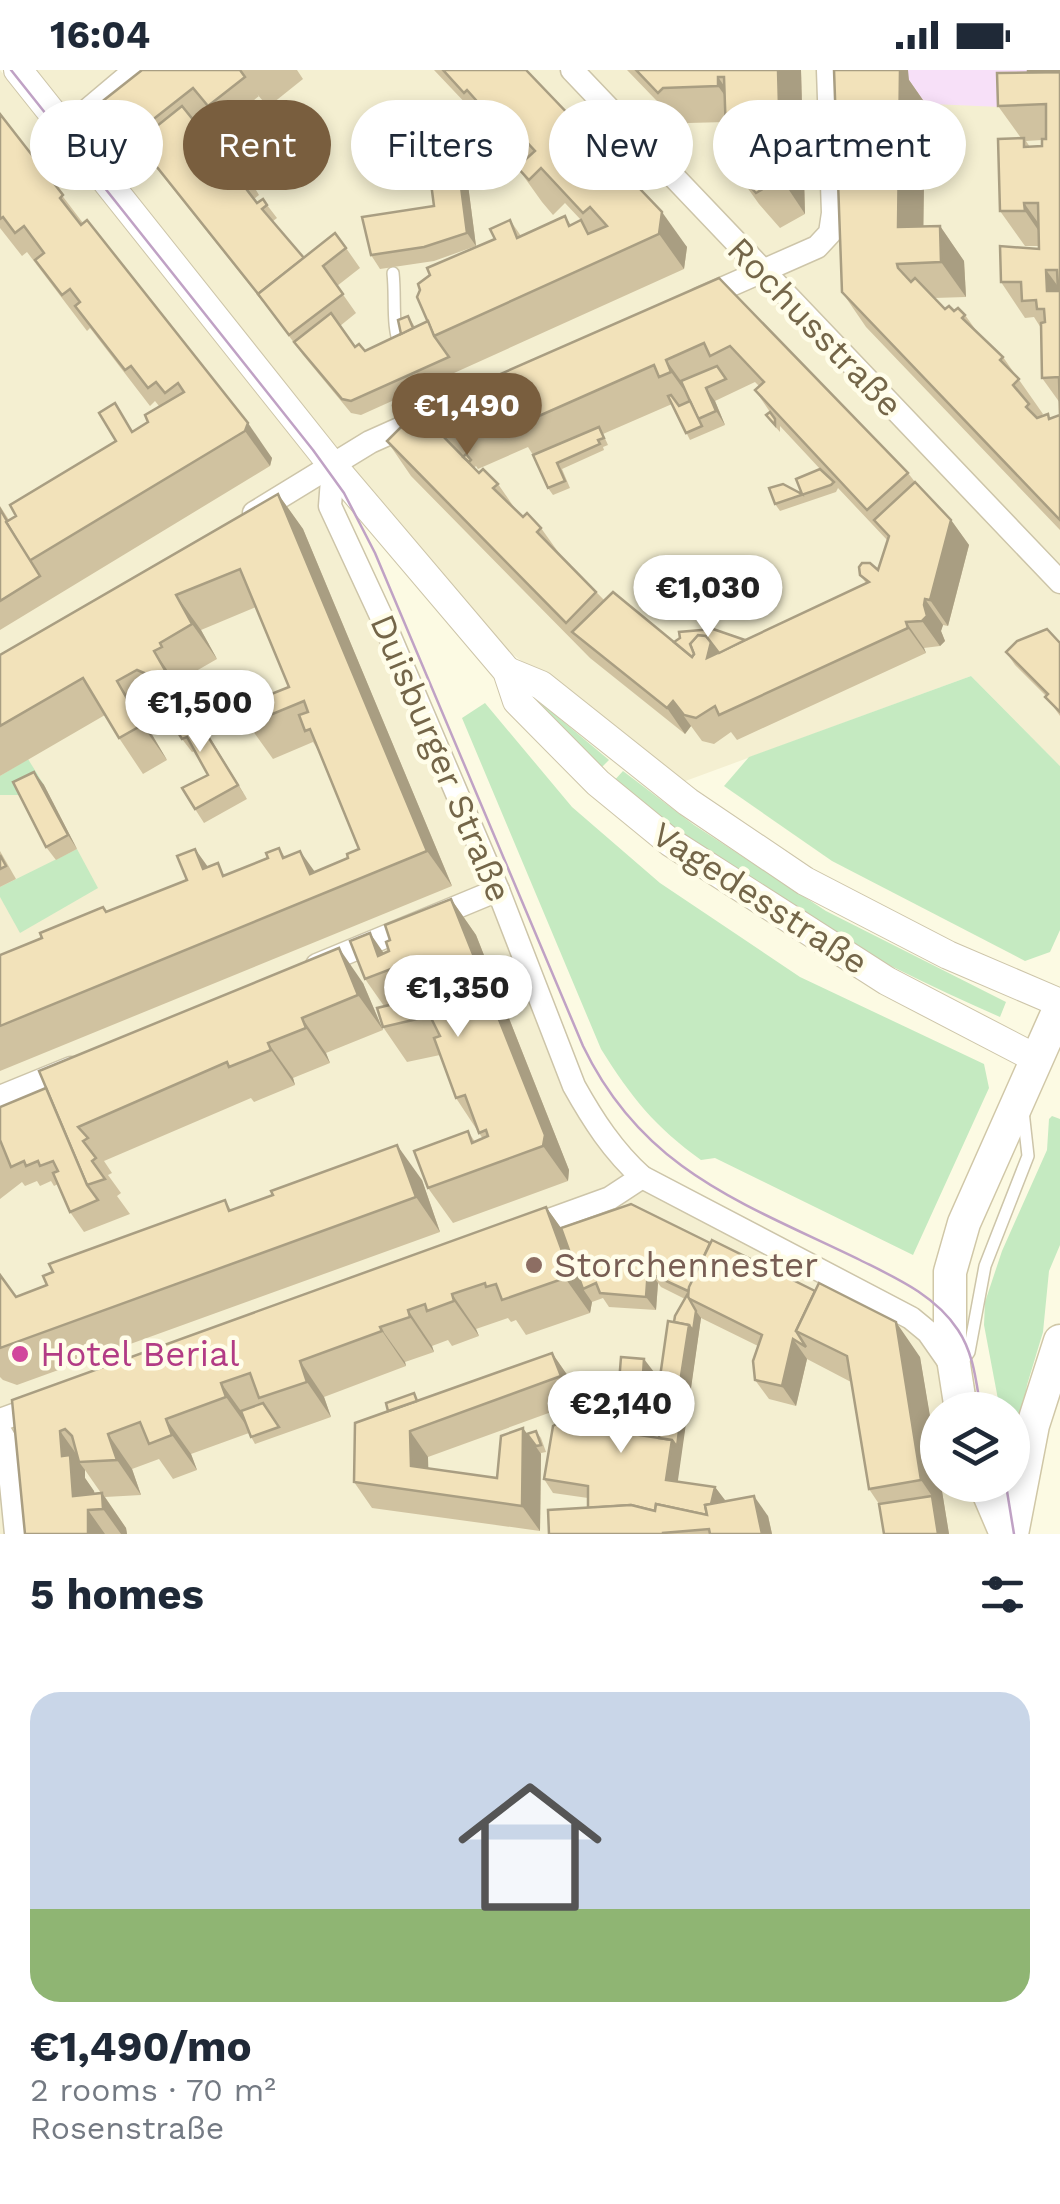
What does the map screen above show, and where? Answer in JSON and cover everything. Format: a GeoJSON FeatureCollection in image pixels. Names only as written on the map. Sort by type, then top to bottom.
{"type":"FeatureCollection","features":[{"type":"Feature","properties":{"kind":"main road"},"geometry":{"type":"LineString","coordinates":[[954,1372],[950,1272],[964,1224],[1022,1092],[1049,1064],[1060,1005]]}},
{"type":"Feature","properties":{"kind":"main road"},"geometry":{"type":"LineString","coordinates":[[1009,1534],[1033,1425],[1057,1349]]}},
{"type":"Feature","properties":{"kind":"main road","name":"Duisburger Straße"},"geometry":{"type":"LineString","coordinates":[[954,1372],[958,1392]]}},
{"type":"Feature","properties":{"kind":"main road"},"geometry":{"type":"LineString","coordinates":[[993,1502],[1009,1534]]}},
{"type":"Feature","properties":{"kind":"street"},"geometry":{"type":"LineString","coordinates":[[18,70],[42,100]]}},
{"type":"Feature","properties":{"kind":"street"},"geometry":{"type":"LineString","coordinates":[[99,100],[135,70]]}},
{"type":"Feature","properties":{"kind":"street","name":"Rochusstraße"},"geometry":{"type":"LineString","coordinates":[[572,70],[1060,582]]}},
{"type":"Feature","properties":{"kind":"street"},"geometry":{"type":"LineString","coordinates":[[678,308],[817,247],[830,234],[833,213],[828,70]]}},
{"type":"Feature","properties":{"kind":"street"},"geometry":{"type":"LineString","coordinates":[[114,190],[333,466]]}},
{"type":"Feature","properties":{"kind":"street"},"geometry":{"type":"LineString","coordinates":[[236,523],[370,442],[438,412]]}},
{"type":"Feature","properties":{"kind":"street","name":"Vagedesstraße"},"geometry":{"type":"LineString","coordinates":[[333,466],[507,671],[517,701],[598,783],[670,842],[886,981],[1049,1064]]}},
{"type":"Feature","properties":{"kind":"street","name":"Duisburger Straße"},"geometry":{"type":"LineString","coordinates":[[333,466],[330,506],[498,890],[574,1086],[590,1116],[621,1158],[642,1177],[912,1318],[942,1348],[954,1372]]}},
{"type":"Feature","properties":{"kind":"street","name":"Vagedesstraße"},"geometry":{"type":"LineString","coordinates":[[507,671],[541,685],[688,802],[806,881],[948,954],[1060,1005]]}},
{"type":"Feature","properties":{"kind":"street"},"geometry":{"type":"LineString","coordinates":[[295,975],[498,890]]}},
{"type":"Feature","properties":{"kind":"street"},"geometry":{"type":"LineString","coordinates":[[0,1098],[92,1059]]}},
{"type":"Feature","properties":{"kind":"street"},"geometry":{"type":"LineString","coordinates":[[501,1238],[610,1198],[642,1177]]}},
{"type":"Feature","properties":{"kind":"street"},"geometry":{"type":"LineString","coordinates":[[1057,1349],[1060,1394]]}},
{"type":"Feature","properties":{"kind":"street"},"geometry":{"type":"LineString","coordinates":[[0,1420],[54,1400]]}},
{"type":"Feature","properties":{"kind":"street"},"geometry":{"type":"LineString","coordinates":[[0,1430],[7,1443],[16,1534]]}},
{"type":"Feature","properties":{"kind":"lane"},"geometry":{"type":"LineString","coordinates":[[394,273],[394,330],[402,353]]}},
{"type":"Feature","properties":{"kind":"lane"},"geometry":{"type":"LineString","coordinates":[[418,390],[438,412]]}},
{"type":"Feature","properties":{"kind":"shaded area"},"geometry":{"type":"Polygon","coordinates":[[[0,70],[30,107],[30,190],[98,190],[320,461],[583,1119],[639,1182],[902,1319],[947,1372],[951,1392],[920,1392],[920,1502],[977,1502],[991,1534],[0,1534],[0,70]]]}},
{"type":"Feature","properties":{"kind":"shaded area"},"geometry":{"type":"Polygon","coordinates":[[[23,70],[1060,70],[1060,766],[971,676],[680,783],[624,736],[501,646],[340,461],[120,190],[163,190],[163,100],[47,100],[23,70]]]}},
{"type":"Feature","properties":{"kind":"shaded area"},"geometry":{"type":"Polygon","coordinates":[[[857,70],[1060,70],[1022,108],[966,106],[966,100],[904,100],[857,70]]]}},
{"type":"Feature","properties":{"kind":"green space"},"geometry":{"type":"Polygon","coordinates":[[[971,676],[1060,766],[1060,930],[1050,952],[1025,961],[832,861],[724,786],[749,757],[971,676]]]}},
{"type":"Feature","properties":{"kind":"green space"},"geometry":{"type":"Polygon","coordinates":[[[485,703],[572,807],[660,883],[800,977],[984,1064],[989,1088],[913,1255],[715,1158],[701,1160],[657,1123],[634,1097],[601,1049],[462,718],[485,703]]]}},
{"type":"Feature","properties":{"kind":"green space"},"geometry":{"type":"Polygon","coordinates":[[[541,703],[609,760],[599,770],[538,705],[541,703]]]}},
{"type":"Feature","properties":{"kind":"green space"},"geometry":{"type":"Polygon","coordinates":[[[28,759],[44,785],[22,795],[0,795],[0,776],[28,759]]]}},
{"type":"Feature","properties":{"kind":"green space"},"geometry":{"type":"Polygon","coordinates":[[[623,771],[694,825],[826,911],[1006,1002],[1000,1017],[869,955],[771,897],[612,783],[623,771]]]}},
{"type":"Feature","properties":{"kind":"green space"},"geometry":{"type":"Polygon","coordinates":[[[77,849],[98,888],[20,933],[0,897],[0,887],[77,849]]]}},
{"type":"Feature","properties":{"kind":"green space"},"geometry":{"type":"Polygon","coordinates":[[[1049,1119],[1060,1119],[1060,1245],[1049,1271],[1043,1332],[1026,1392],[997,1392],[984,1325],[985,1302],[1002,1251],[1047,1150],[1049,1119]]]}},
{"type":"Feature","properties":{"kind":"building"},"geometry":{"type":"Polygon","coordinates":[[[142,70],[240,70],[245,77],[216,100],[203,100],[193,88],[163,112],[163,100],[104,100],[142,70]]]}},
{"type":"Feature","properties":{"kind":"building"},"geometry":{"type":"Polygon","coordinates":[[[443,70],[526,70],[555,100],[549,100],[549,177],[541,168],[529,180],[529,156],[535,151],[529,144],[529,100],[476,100],[467,90],[464,93],[443,70]]]}},
{"type":"Feature","properties":{"kind":"building"},"geometry":{"type":"Polygon","coordinates":[[[636,70],[778,70],[779,100],[725,100],[724,77],[718,77],[718,86],[663,88],[658,93],[636,70]]]}},
{"type":"Feature","properties":{"kind":"building"},"geometry":{"type":"Polygon","coordinates":[[[834,70],[900,70],[900,100],[835,100],[834,70]]]}},
{"type":"Feature","properties":{"kind":"building"},"geometry":{"type":"Polygon","coordinates":[[[1060,70],[1060,72],[1028,72],[1060,70]]]}},
{"type":"Feature","properties":{"kind":"building"},"geometry":{"type":"Polygon","coordinates":[[[1060,72],[1060,415],[1059,377],[1042,378],[1044,309],[1037,309],[1036,300],[1022,301],[1021,282],[1001,282],[1000,246],[1039,249],[1038,203],[1024,203],[1025,211],[1000,211],[998,139],[1024,138],[1024,147],[1042,146],[1042,139],[1046,139],[1046,104],[998,106],[997,73],[1060,72]],[[1046,270],[1047,291],[1058,291],[1057,270],[1046,270]]]}},
{"type":"Feature","properties":{"kind":"building"},"geometry":{"type":"Polygon","coordinates":[[[183,107],[183,190],[247,190],[257,203],[263,199],[267,205],[262,209],[304,258],[258,294],[163,175],[163,121],[183,107]]]}},
{"type":"Feature","properties":{"kind":"building"},"geometry":{"type":"Polygon","coordinates":[[[0,114],[30,153],[30,190],[59,190],[63,195],[60,198],[81,225],[87,220],[248,423],[245,431],[29,561],[6,522],[16,516],[10,505],[116,441],[99,413],[115,403],[132,432],[148,422],[145,415],[184,392],[178,383],[165,393],[156,382],[148,388],[131,366],[125,370],[75,306],[80,302],[70,289],[62,295],[35,260],[44,253],[24,226],[15,233],[3,217],[0,219],[0,114]]]}},
{"type":"Feature","properties":{"kind":"building"},"geometry":{"type":"Polygon","coordinates":[[[432,190],[461,190],[467,233],[424,247],[371,255],[362,217],[434,206],[432,190]]]}},
{"type":"Feature","properties":{"kind":"building"},"geometry":{"type":"Polygon","coordinates":[[[562,190],[641,190],[662,212],[659,234],[434,336],[417,297],[418,284],[430,275],[427,268],[495,239],[490,229],[510,220],[517,238],[565,216],[569,226],[581,220],[588,234],[607,226],[590,207],[583,213],[562,190]]]}},
{"type":"Feature","properties":{"kind":"building"},"geometry":{"type":"Polygon","coordinates":[[[838,190],[898,190],[898,227],[940,226],[941,262],[897,264],[898,268],[911,282],[915,278],[945,309],[958,308],[965,315],[962,318],[1003,357],[1000,360],[1019,379],[1013,385],[1037,418],[1060,415],[1060,520],[842,292],[838,190]]]}},
{"type":"Feature","properties":{"kind":"building"},"geometry":{"type":"Polygon","coordinates":[[[335,233],[346,248],[323,266],[343,294],[289,335],[258,294],[335,233]]]}},
{"type":"Feature","properties":{"kind":"building"},"geometry":{"type":"Polygon","coordinates":[[[719,278],[908,473],[867,510],[755,390],[764,382],[730,346],[710,356],[704,343],[666,360],[671,372],[659,377],[654,365],[514,427],[506,411],[454,433],[446,426],[439,432],[479,473],[483,469],[498,484],[493,488],[523,517],[527,513],[541,528],[537,532],[596,592],[566,623],[387,441],[417,411],[420,413],[430,405],[719,278]]]}},
{"type":"Feature","properties":{"kind":"building"},"geometry":{"type":"Polygon","coordinates":[[[331,313],[355,347],[359,344],[365,351],[428,321],[449,357],[351,401],[342,399],[294,342],[331,313]]]}},
{"type":"Feature","properties":{"kind":"building"},"geometry":{"type":"Polygon","coordinates":[[[408,316],[413,328],[401,334],[398,320],[408,316]]]}},
{"type":"Feature","properties":{"kind":"building"},"geometry":{"type":"Polygon","coordinates":[[[717,366],[726,379],[706,388],[716,411],[698,419],[681,381],[717,366]]]}},
{"type":"Feature","properties":{"kind":"building"},"geometry":{"type":"Polygon","coordinates":[[[668,396],[679,406],[690,401],[702,426],[686,433],[668,396]]]}},
{"type":"Feature","properties":{"kind":"building"},"geometry":{"type":"Polygon","coordinates":[[[599,427],[604,438],[598,440],[600,444],[557,463],[565,481],[548,488],[533,455],[599,427]]]}},
{"type":"Feature","properties":{"kind":"building"},"geometry":{"type":"Polygon","coordinates":[[[820,469],[834,482],[831,485],[775,504],[769,488],[783,484],[802,494],[796,479],[820,469]]]}},
{"type":"Feature","properties":{"kind":"building"},"geometry":{"type":"Polygon","coordinates":[[[915,482],[951,520],[930,600],[925,599],[927,616],[922,621],[906,622],[908,628],[719,715],[715,706],[696,718],[684,715],[673,701],[667,708],[572,632],[613,592],[692,657],[690,644],[698,635],[706,636],[711,642],[707,658],[869,582],[860,575],[859,567],[870,563],[878,570],[889,536],[874,520],[915,482]]]}},
{"type":"Feature","properties":{"kind":"building"},"geometry":{"type":"Polygon","coordinates":[[[278,494],[427,851],[0,1026],[0,955],[42,938],[40,933],[103,907],[106,912],[187,880],[177,856],[195,849],[203,869],[218,863],[223,876],[268,858],[266,853],[279,848],[283,858],[300,851],[310,874],[348,858],[347,854],[359,849],[310,729],[305,731],[299,715],[308,712],[304,701],[248,724],[241,706],[289,687],[240,569],[176,595],[192,624],[160,643],[162,647],[154,651],[166,672],[156,678],[137,670],[117,681],[142,725],[119,738],[83,678],[0,726],[0,655],[278,494]]]}},
{"type":"Feature","properties":{"kind":"building"},"geometry":{"type":"Polygon","coordinates":[[[0,509],[40,576],[0,601],[0,509]]]}},
{"type":"Feature","properties":{"kind":"building"},"geometry":{"type":"Polygon","coordinates":[[[713,629],[745,640],[719,653],[706,636],[698,635],[690,644],[692,657],[674,642],[680,638],[679,632],[713,629]]]}},
{"type":"Feature","properties":{"kind":"building"},"geometry":{"type":"Polygon","coordinates":[[[1047,629],[1060,643],[1060,712],[1045,697],[1048,694],[1006,652],[1017,641],[1047,629]]]}},
{"type":"Feature","properties":{"kind":"building"},"geometry":{"type":"Polygon","coordinates":[[[181,693],[238,785],[195,809],[182,788],[208,775],[187,737],[182,739],[164,710],[181,693]]]}},
{"type":"Feature","properties":{"kind":"building"},"geometry":{"type":"Polygon","coordinates":[[[34,772],[68,835],[46,847],[13,782],[34,772]]]}},
{"type":"Feature","properties":{"kind":"building"},"geometry":{"type":"Polygon","coordinates":[[[451,899],[545,1135],[543,1146],[428,1188],[414,1151],[468,1131],[472,1143],[488,1136],[486,1130],[479,1133],[465,1095],[456,1098],[434,1038],[440,1036],[430,1016],[383,1027],[377,1008],[423,997],[409,962],[365,979],[350,941],[370,933],[378,956],[389,951],[385,925],[451,899]]]}},
{"type":"Feature","properties":{"kind":"building"},"geometry":{"type":"Polygon","coordinates":[[[339,948],[358,995],[302,1018],[306,1028],[268,1043],[271,1050],[229,1067],[227,1062],[78,1127],[88,1138],[83,1141],[105,1179],[87,1185],[39,1071],[339,948]]]}},
{"type":"Feature","properties":{"kind":"building"},"geometry":{"type":"Polygon","coordinates":[[[46,1088],[87,1185],[98,1200],[70,1212],[53,1173],[58,1171],[53,1161],[26,1166],[24,1161],[11,1167],[0,1140],[0,1107],[46,1088]]]}},
{"type":"Feature","properties":{"kind":"building"},"geometry":{"type":"Polygon","coordinates":[[[397,1145],[416,1197],[0,1348],[0,1275],[16,1297],[47,1285],[43,1276],[53,1272],[49,1264],[225,1200],[229,1211],[273,1195],[271,1191],[397,1145]]]}},
{"type":"Feature","properties":{"kind":"building"},"geometry":{"type":"Polygon","coordinates":[[[631,1204],[710,1243],[688,1291],[648,1269],[646,1297],[600,1293],[596,1283],[583,1289],[561,1228],[631,1204]]]}},
{"type":"Feature","properties":{"kind":"building"},"geometry":{"type":"Polygon","coordinates":[[[546,1207],[568,1267],[565,1278],[502,1300],[496,1284],[486,1287],[485,1283],[452,1294],[454,1301],[427,1311],[425,1304],[408,1310],[410,1317],[380,1327],[382,1331],[300,1361],[307,1382],[259,1398],[250,1373],[221,1383],[226,1397],[166,1419],[172,1435],[149,1444],[140,1422],[108,1434],[117,1460],[79,1462],[72,1436],[65,1429],[60,1431],[62,1456],[70,1455],[73,1496],[102,1493],[103,1509],[88,1510],[88,1534],[25,1534],[12,1400],[546,1207]]]}},
{"type":"Feature","properties":{"kind":"building"},"geometry":{"type":"Polygon","coordinates":[[[712,1240],[815,1291],[796,1331],[806,1347],[793,1339],[782,1386],[755,1380],[753,1361],[762,1335],[688,1298],[689,1287],[712,1240]]]}},
{"type":"Feature","properties":{"kind":"building"},"geometry":{"type":"Polygon","coordinates":[[[819,1283],[896,1322],[920,1480],[869,1489],[847,1356],[796,1331],[819,1283]]]}},
{"type":"Feature","properties":{"kind":"building"},"geometry":{"type":"Polygon","coordinates":[[[687,1295],[696,1311],[693,1331],[689,1325],[674,1322],[687,1295]]]}},
{"type":"Feature","properties":{"kind":"building"},"geometry":{"type":"Polygon","coordinates":[[[668,1321],[689,1325],[676,1408],[656,1405],[668,1321]]]}},
{"type":"Feature","properties":{"kind":"building"},"geometry":{"type":"Polygon","coordinates":[[[552,1353],[561,1376],[410,1431],[411,1466],[497,1478],[501,1436],[523,1428],[522,1506],[354,1482],[355,1423],[552,1353]]]}},
{"type":"Feature","properties":{"kind":"building"},"geometry":{"type":"Polygon","coordinates":[[[621,1357],[644,1359],[639,1435],[672,1440],[666,1480],[715,1487],[711,1504],[705,1505],[707,1515],[656,1504],[655,1511],[631,1505],[588,1508],[588,1486],[544,1479],[553,1426],[562,1421],[595,1426],[595,1406],[617,1408],[621,1357]]]}},
{"type":"Feature","properties":{"kind":"building"},"geometry":{"type":"Polygon","coordinates":[[[414,1393],[417,1401],[388,1411],[386,1403],[414,1393]]]}},
{"type":"Feature","properties":{"kind":"building"},"geometry":{"type":"Polygon","coordinates":[[[263,1403],[279,1427],[251,1437],[241,1411],[263,1403]]]}},
{"type":"Feature","properties":{"kind":"building"},"geometry":{"type":"Polygon","coordinates":[[[661,1412],[681,1415],[677,1447],[672,1440],[659,1438],[661,1412]]]}},
{"type":"Feature","properties":{"kind":"building"},"geometry":{"type":"Polygon","coordinates":[[[536,1431],[541,1445],[536,1446],[527,1434],[536,1431]]]}},
{"type":"Feature","properties":{"kind":"building"},"geometry":{"type":"Polygon","coordinates":[[[754,1496],[762,1534],[710,1534],[709,1529],[663,1534],[549,1534],[548,1510],[631,1505],[655,1511],[656,1504],[707,1515],[705,1505],[754,1496]]]}},
{"type":"Feature","properties":{"kind":"building"},"geometry":{"type":"Polygon","coordinates":[[[920,1498],[920,1502],[933,1502],[938,1534],[884,1534],[879,1504],[920,1498]]]}},
{"type":"Feature","properties":{"kind":"tram line"},"geometry":{"type":"LineString","coordinates":[[11,70],[344,493],[375,553],[583,1046],[607,1089],[666,1154],[700,1178],[926,1297],[958,1330],[968,1349],[978,1392]]}},
{"type":"Feature","properties":{"kind":"tram line"},"geometry":{"type":"LineString","coordinates":[[1009,1502],[1014,1534]]}},
{"type":"Feature","properties":{"kind":"place","name":"Storchennester"},"geometry":{"type":"Point","coordinates":[534,1265]}},
{"type":"Feature","properties":{"kind":"place","name":"Hotel Berial"},"geometry":{"type":"Point","coordinates":[20,1354]}}]}
